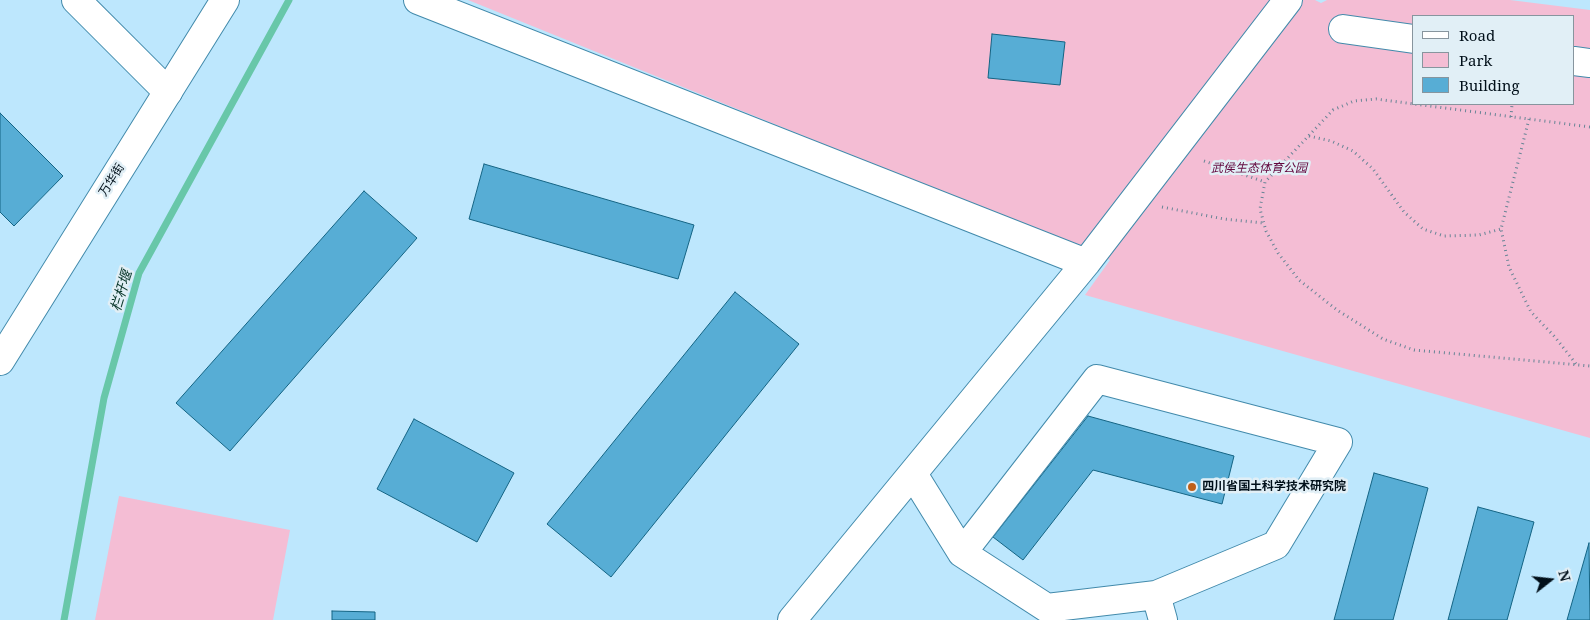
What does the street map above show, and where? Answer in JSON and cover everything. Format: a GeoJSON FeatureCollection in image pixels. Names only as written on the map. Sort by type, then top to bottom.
{"type":"FeatureCollection","features":[{"type":"Feature","properties":{"kind":"street"},"geometry":{"type":"LineString","coordinates":[[76,0],[168,92]]}},
{"type":"Feature","properties":{"kind":"street","name":"万华街"},"geometry":{"type":"LineString","coordinates":[[0,361],[225,0]]}},
{"type":"Feature","properties":{"kind":"street"},"geometry":{"type":"LineString","coordinates":[[418,0],[1086,263]]}},
{"type":"Feature","properties":{"kind":"street"},"geometry":{"type":"LineString","coordinates":[[792,620],[1086,263],[1288,0]]}},
{"type":"Feature","properties":{"kind":"street"},"geometry":{"type":"LineString","coordinates":[[1342,29],[1412,39]]}},
{"type":"Feature","properties":{"kind":"street"},"geometry":{"type":"LineString","coordinates":[[1575,61],[1590,63]]}},
{"type":"Feature","properties":{"kind":"street"},"geometry":{"type":"LineString","coordinates":[[913,474],[962,553],[1047,608],[1160,608],[1276,545],[1338,442],[1097,379],[962,553]]}},
{"type":"Feature","properties":{"kind":"path"},"geometry":{"type":"LineString","coordinates":[[1412,104],[1376,99],[1354,101],[1333,110],[1265,182],[1260,209],[1266,231],[1278,254],[1299,280],[1337,310],[1383,339],[1414,350],[1590,366]]}},
{"type":"Feature","properties":{"kind":"path"},"geometry":{"type":"LineString","coordinates":[[1421,105],[1590,127]]}},
{"type":"Feature","properties":{"kind":"path"},"geometry":{"type":"LineString","coordinates":[[1511,117],[1512,105]]}},
{"type":"Feature","properties":{"kind":"path"},"geometry":{"type":"LineString","coordinates":[[1529,119],[1501,229],[1509,267],[1530,312],[1555,337],[1576,364]]}},
{"type":"Feature","properties":{"kind":"path"},"geometry":{"type":"LineString","coordinates":[[1309,136],[1330,141],[1353,151],[1373,169],[1404,212],[1423,229],[1444,236],[1479,235],[1501,229]]}},
{"type":"Feature","properties":{"kind":"path"},"geometry":{"type":"LineString","coordinates":[[1204,161],[1265,182]]}},
{"type":"Feature","properties":{"kind":"path"},"geometry":{"type":"LineString","coordinates":[[1162,207],[1224,219],[1264,223]]}},
{"type":"Feature","properties":{"kind":"green space","name":"武侯生态体育公园"},"geometry":{"type":"Polygon","coordinates":[[[468,0],[1315,0],[1321,3],[1327,0],[1510,0],[1590,10],[1590,438],[1085,295],[1110,260],[468,0]]]}},
{"type":"Feature","properties":{"kind":"green space"},"geometry":{"type":"Polygon","coordinates":[[[119,496],[290,530],[273,620],[95,620],[119,496]]]}},
{"type":"Feature","properties":{"kind":"building"},"geometry":{"type":"Polygon","coordinates":[[[992,34],[1065,42],[1060,85],[988,78],[992,34]]]}},
{"type":"Feature","properties":{"kind":"building"},"geometry":{"type":"Polygon","coordinates":[[[0,113],[63,176],[14,226],[0,212],[0,113]]]}},
{"type":"Feature","properties":{"kind":"building"},"geometry":{"type":"Polygon","coordinates":[[[484,164],[694,225],[678,279],[469,219],[484,164]]]}},
{"type":"Feature","properties":{"kind":"building"},"geometry":{"type":"Polygon","coordinates":[[[364,191],[417,238],[230,451],[176,403],[364,191]]]}},
{"type":"Feature","properties":{"kind":"building"},"geometry":{"type":"Polygon","coordinates":[[[735,292],[799,344],[611,577],[547,524],[735,292]]]}},
{"type":"Feature","properties":{"kind":"building","name":"四川省国土科学技术研究院"},"geometry":{"type":"Polygon","coordinates":[[[1088,416],[1234,456],[1222,504],[1093,470],[1023,560],[993,537],[1088,416]]]}},
{"type":"Feature","properties":{"kind":"building"},"geometry":{"type":"Polygon","coordinates":[[[414,419],[514,473],[477,542],[377,489],[414,419]]]}},
{"type":"Feature","properties":{"kind":"building"},"geometry":{"type":"Polygon","coordinates":[[[1374,473],[1428,488],[1393,620],[1334,620],[1374,473]]]}},
{"type":"Feature","properties":{"kind":"building"},"geometry":{"type":"Polygon","coordinates":[[[1478,507],[1534,522],[1507,620],[1448,620],[1478,507]]]}},
{"type":"Feature","properties":{"kind":"building"},"geometry":{"type":"Polygon","coordinates":[[[1589,543],[1590,620],[1567,620],[1589,543]]]}},
{"type":"Feature","properties":{"kind":"building"},"geometry":{"type":"Polygon","coordinates":[[[332,611],[375,612],[375,620],[332,620],[332,611]]]}},
{"type":"Feature","properties":{"kind":"waterway","name":"栏杆堰"},"geometry":{"type":"LineString","coordinates":[[64,620],[104,398],[139,273],[289,0]]}},
{"type":"Feature","properties":{"kind":"place","name":"四川省国土科学技术研究院"},"geometry":{"type":"Point","coordinates":[1192,487]}}]}
